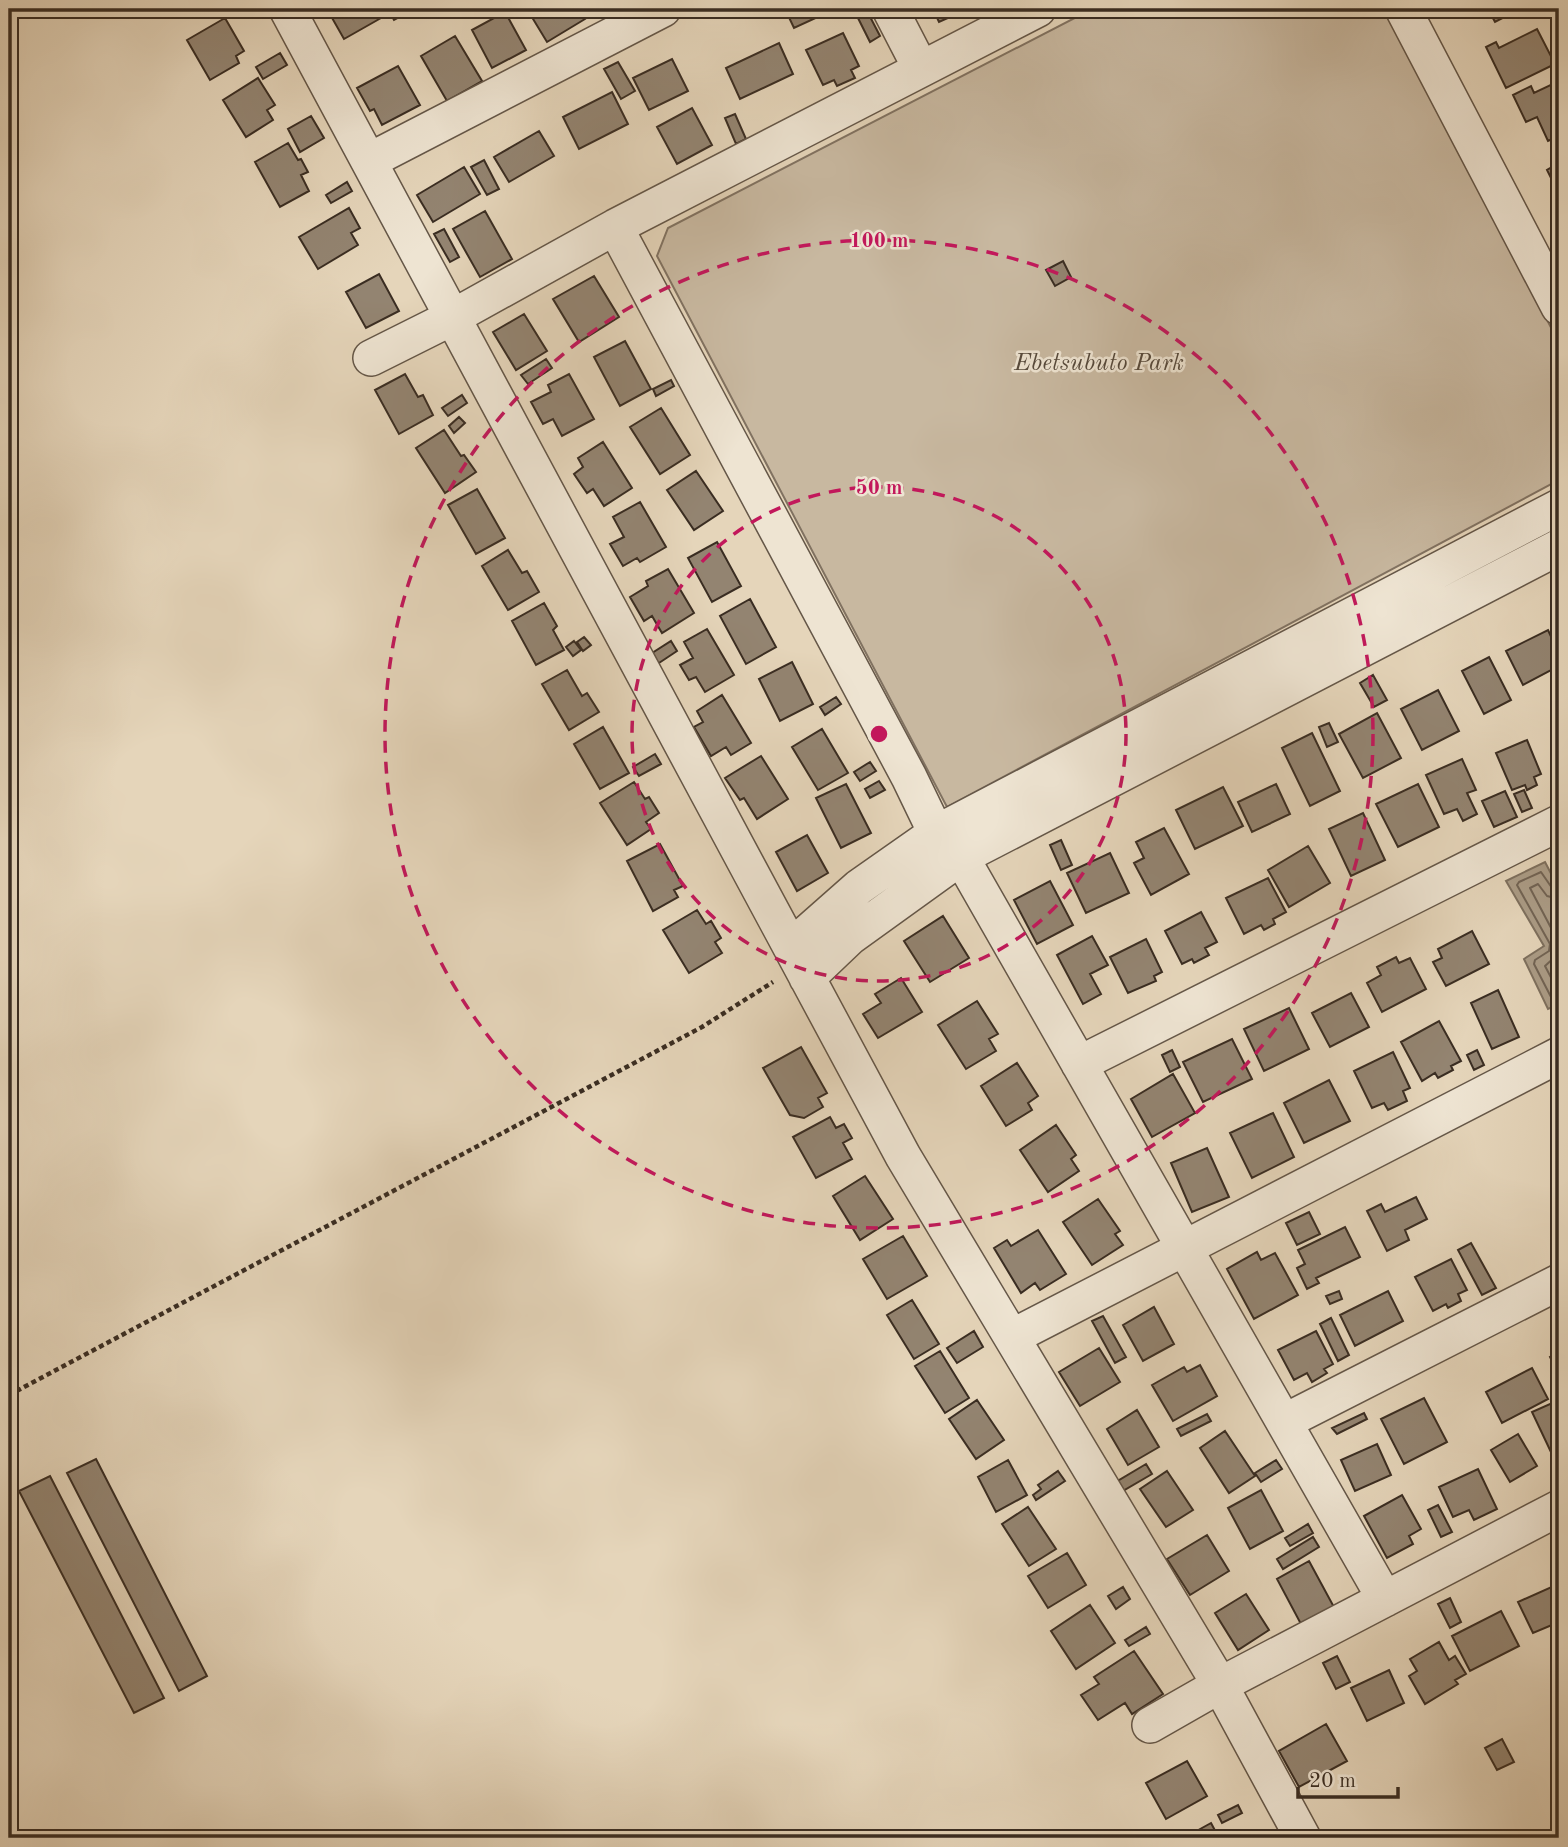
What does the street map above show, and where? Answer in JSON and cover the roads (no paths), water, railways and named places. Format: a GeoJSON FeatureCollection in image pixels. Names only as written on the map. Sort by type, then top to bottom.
{"type":"FeatureCollection","features":[{"type":"Feature","properties":{"kind":"street"},"geometry":{"type":"LineString","coordinates":[[287,9],[903,1156],[1220,1685],[1303,1838]]}},
{"type":"Feature","properties":{"kind":"street"},"geometry":{"type":"LineString","coordinates":[[369,161],[663,9]]}},
{"type":"Feature","properties":{"kind":"street"},"geometry":{"type":"LineString","coordinates":[[890,9],[921,69]]}},
{"type":"Feature","properties":{"kind":"street"},"geometry":{"type":"LineString","coordinates":[[371,358],[453,317],[615,227],[1038,9]]}},
{"type":"Feature","properties":{"kind":"street"},"geometry":{"type":"LineString","coordinates":[[1403,9],[1559,307]]}},
{"type":"Feature","properties":{"kind":"street"},"geometry":{"type":"LineString","coordinates":[[615,227],[889,740],[948,845],[1079,1064],[1385,1599]]}},
{"type":"Feature","properties":{"kind":"street"},"geometry":{"type":"LineString","coordinates":[[799,963],[850,937],[948,845],[1559,507]]}},
{"type":"Feature","properties":{"kind":"street"},"geometry":{"type":"LineString","coordinates":[[948,845],[1559,547]]}},
{"type":"Feature","properties":{"kind":"street"},"geometry":{"type":"LineString","coordinates":[[1079,1064],[1559,823]]}},
{"type":"Feature","properties":{"kind":"street"},"geometry":{"type":"LineString","coordinates":[[1012,1337],[1559,1055]]}},
{"type":"Feature","properties":{"kind":"street"},"geometry":{"type":"LineString","coordinates":[[1284,1422],[1559,1282]]}},
{"type":"Feature","properties":{"kind":"street"},"geometry":{"type":"LineString","coordinates":[[1150,1725],[1220,1685],[1559,1508]]}},
{"type":"Feature","properties":{"kind":"water"},"geometry":{"type":"Polygon","coordinates":[[[1545,862],[1559,889],[1559,1004],[1548,1009],[1524,959],[1544,946],[1506,881],[1545,862]]]}},
{"type":"Feature","properties":{"kind":"park label","name":"Ebetsubuto Park"},"geometry":{"type":"Point","coordinates":[1099,364]}}]}
